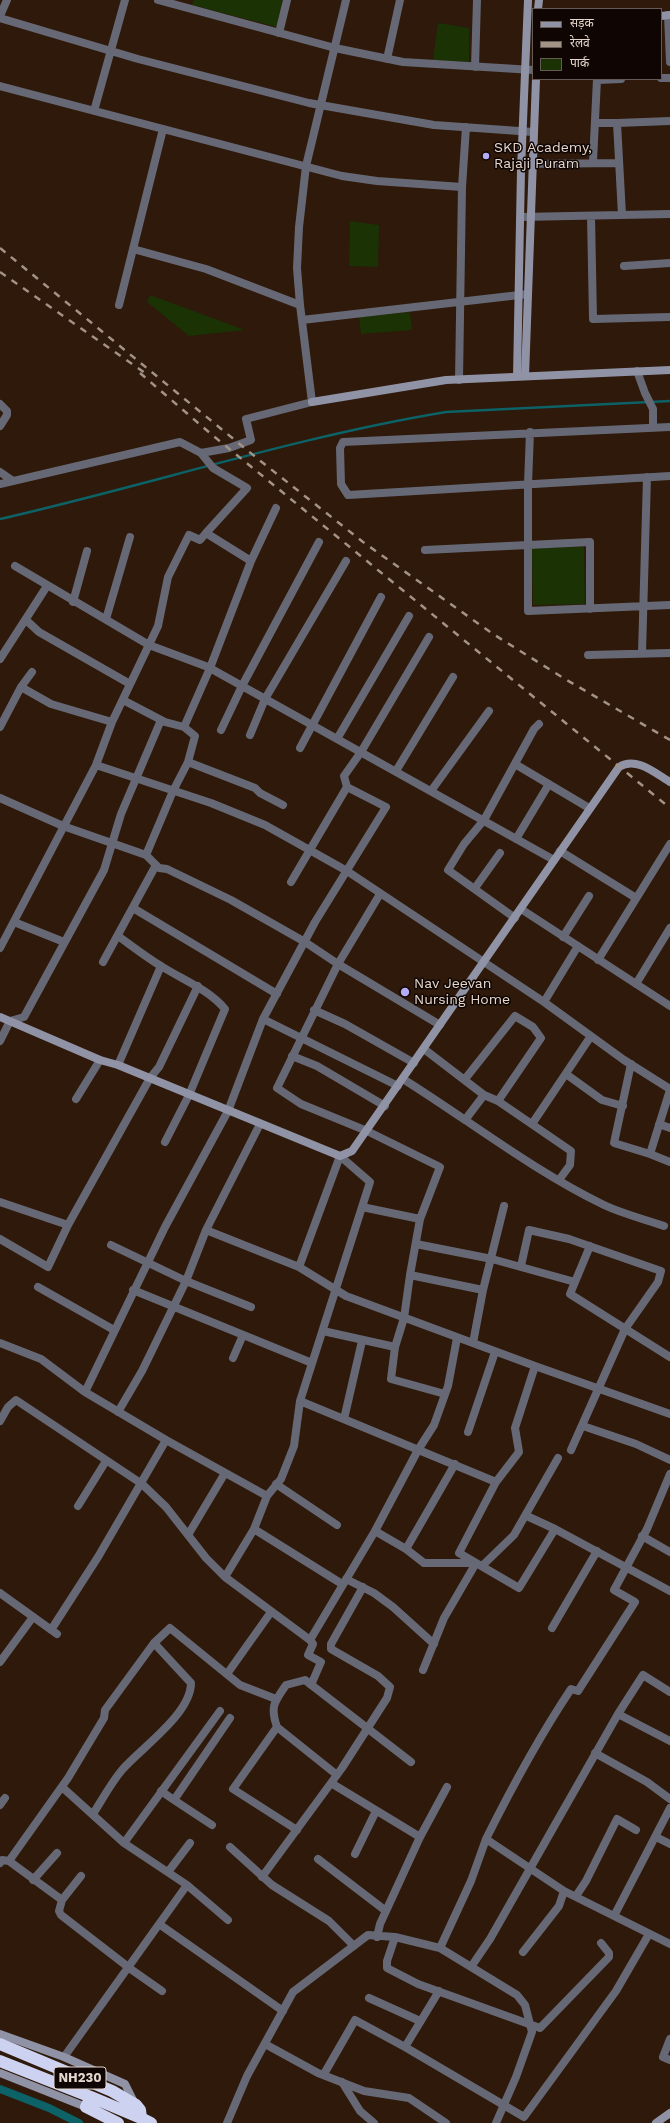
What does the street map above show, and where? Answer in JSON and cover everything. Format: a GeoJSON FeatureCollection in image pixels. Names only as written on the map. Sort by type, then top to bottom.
{"type":"FeatureCollection","features":[{"type":"Feature","properties":{"kind":"highway","name":"NH230"},"geometry":{"type":"LineString","coordinates":[[0,2044],[112,2091],[136,2105]]}},
{"type":"Feature","properties":{"kind":"highway","name":"NH230"},"geometry":{"type":"LineString","coordinates":[[0,2061],[89,2102],[118,2123]]}},
{"type":"Feature","properties":{"kind":"highway"},"geometry":{"type":"LineString","coordinates":[[89,2102],[146,2121]]}},
{"type":"Feature","properties":{"kind":"highway"},"geometry":{"type":"LineString","coordinates":[[136,2105],[146,2121]]}},
{"type":"Feature","properties":{"kind":"street"},"geometry":{"type":"LineString","coordinates":[[7,0],[0,17],[111,51],[322,105],[434,125],[534,132]]}},
{"type":"Feature","properties":{"kind":"street"},"geometry":{"type":"LineString","coordinates":[[94,111],[125,0]]}},
{"type":"Feature","properties":{"kind":"street"},"geometry":{"type":"LineString","coordinates":[[158,0],[186,4],[279,33],[335,48],[387,59],[403,62],[529,70]]}},
{"type":"Feature","properties":{"kind":"street"},"geometry":{"type":"LineString","coordinates":[[279,33],[287,0]]}},
{"type":"Feature","properties":{"kind":"street"},"geometry":{"type":"LineString","coordinates":[[312,402],[297,268],[299,227],[306,166],[322,105],[346,0]]}},
{"type":"Feature","properties":{"kind":"street"},"geometry":{"type":"LineString","coordinates":[[387,59],[400,0]]}},
{"type":"Feature","properties":{"kind":"street"},"geometry":{"type":"LineString","coordinates":[[475,67],[477,0]]}},
{"type":"Feature","properties":{"kind":"street"},"geometry":{"type":"LineString","coordinates":[[524,295],[521,217],[523,131],[529,70],[530,20],[528,0]]}},
{"type":"Feature","properties":{"kind":"street"},"geometry":{"type":"LineString","coordinates":[[666,15],[670,62]]}},
{"type":"Feature","properties":{"kind":"street"},"geometry":{"type":"LineString","coordinates":[[521,376],[536,80]]}},
{"type":"Feature","properties":{"kind":"street"},"geometry":{"type":"LineString","coordinates":[[593,162],[597,80]]}},
{"type":"Feature","properties":{"kind":"street"},"geometry":{"type":"LineString","coordinates":[[0,86],[342,176],[377,181],[462,187]]}},
{"type":"Feature","properties":{"kind":"street"},"geometry":{"type":"LineString","coordinates":[[595,123],[670,121]]}},
{"type":"Feature","properties":{"kind":"street"},"geometry":{"type":"LineString","coordinates":[[617,123],[622,215]]}},
{"type":"Feature","properties":{"kind":"street"},"geometry":{"type":"LineString","coordinates":[[459,380],[462,187],[466,127]]}},
{"type":"Feature","properties":{"kind":"street"},"geometry":{"type":"LineString","coordinates":[[119,305],[163,129]]}},
{"type":"Feature","properties":{"kind":"street"},"geometry":{"type":"LineString","coordinates":[[522,164],[593,162],[619,163]]}},
{"type":"Feature","properties":{"kind":"street"},"geometry":{"type":"LineString","coordinates":[[521,217],[670,214]]}},
{"type":"Feature","properties":{"kind":"street"},"geometry":{"type":"LineString","coordinates":[[591,216],[593,319],[670,317]]}},
{"type":"Feature","properties":{"kind":"street"},"geometry":{"type":"LineString","coordinates":[[133,249],[206,269],[300,304]]}},
{"type":"Feature","properties":{"kind":"street"},"geometry":{"type":"LineString","coordinates":[[624,266],[670,264]]}},
{"type":"Feature","properties":{"kind":"street"},"geometry":{"type":"LineString","coordinates":[[302,320],[524,295]]}},
{"type":"Feature","properties":{"kind":"street"},"geometry":{"type":"LineString","coordinates":[[201,453],[229,448],[251,440],[246,419],[312,402],[372,391],[459,380],[670,370]]}},
{"type":"Feature","properties":{"kind":"street"},"geometry":{"type":"LineString","coordinates":[[637,371],[645,393],[654,409],[654,427]]}},
{"type":"Feature","properties":{"kind":"street"},"geometry":{"type":"LineString","coordinates":[[0,404],[6,410],[7,416],[0,426]]}},
{"type":"Feature","properties":{"kind":"street"},"geometry":{"type":"LineString","coordinates":[[670,427],[530,432],[343,442],[340,448],[341,484],[348,495],[670,476]]}},
{"type":"Feature","properties":{"kind":"street"},"geometry":{"type":"LineString","coordinates":[[530,432],[528,484],[528,611],[670,605]]}},
{"type":"Feature","properties":{"kind":"street"},"geometry":{"type":"LineString","coordinates":[[0,484],[180,442],[201,453],[213,468],[247,488],[200,540],[189,535],[168,577],[158,626],[112,722],[96,765],[0,948]]}},
{"type":"Feature","properties":{"kind":"street"},"geometry":{"type":"LineString","coordinates":[[0,472],[13,481]]}},
{"type":"Feature","properties":{"kind":"street"},"geometry":{"type":"LineString","coordinates":[[642,653],[647,477]]}},
{"type":"Feature","properties":{"kind":"street"},"geometry":{"type":"LineString","coordinates":[[184,727],[210,668],[251,561],[276,508]]}},
{"type":"Feature","properties":{"kind":"street"},"geometry":{"type":"LineString","coordinates":[[206,533],[251,561]]}},
{"type":"Feature","properties":{"kind":"street"},"geometry":{"type":"LineString","coordinates":[[106,619],[130,536]]}},
{"type":"Feature","properties":{"kind":"street"},"geometry":{"type":"LineString","coordinates":[[221,730],[242,686],[319,542]]}},
{"type":"Feature","properties":{"kind":"street"},"geometry":{"type":"LineString","coordinates":[[425,550],[590,542],[590,609]]}},
{"type":"Feature","properties":{"kind":"street"},"geometry":{"type":"LineString","coordinates":[[73,602],[87,550]]}},
{"type":"Feature","properties":{"kind":"street"},"geometry":{"type":"LineString","coordinates":[[250,735],[265,699],[346,561]]}},
{"type":"Feature","properties":{"kind":"street"},"geometry":{"type":"LineString","coordinates":[[15,566],[73,602],[106,619],[148,645],[210,668],[554,860]]}},
{"type":"Feature","properties":{"kind":"street"},"geometry":{"type":"LineString","coordinates":[[0,659],[47,586]]}},
{"type":"Feature","properties":{"kind":"street"},"geometry":{"type":"LineString","coordinates":[[300,748],[381,597]]}},
{"type":"Feature","properties":{"kind":"street"},"geometry":{"type":"LineString","coordinates":[[337,739],[410,616]]}},
{"type":"Feature","properties":{"kind":"street"},"geometry":{"type":"LineString","coordinates":[[26,620],[39,632],[130,684]]}},
{"type":"Feature","properties":{"kind":"street"},"geometry":{"type":"LineString","coordinates":[[291,882],[347,787],[344,776],[361,752],[429,637]]}},
{"type":"Feature","properties":{"kind":"street"},"geometry":{"type":"LineString","coordinates":[[588,655],[670,653]]}},
{"type":"Feature","properties":{"kind":"street"},"geometry":{"type":"LineString","coordinates":[[0,727],[21,687],[32,672]]}},
{"type":"Feature","properties":{"kind":"street"},"geometry":{"type":"LineString","coordinates":[[396,771],[452,677]]}},
{"type":"Feature","properties":{"kind":"street"},"geometry":{"type":"LineString","coordinates":[[21,687],[51,704],[112,722]]}},
{"type":"Feature","properties":{"kind":"street"},"geometry":{"type":"LineString","coordinates":[[123,700],[161,720],[184,727],[195,736],[188,762],[173,790],[146,855]]}},
{"type":"Feature","properties":{"kind":"street"},"geometry":{"type":"LineString","coordinates":[[431,791],[489,711]]}},
{"type":"Feature","properties":{"kind":"street"},"geometry":{"type":"LineString","coordinates":[[0,1041],[10,1021],[24,1017],[104,870],[121,814],[161,720]]}},
{"type":"Feature","properties":{"kind":"street"},"geometry":{"type":"LineString","coordinates":[[515,918],[448,870],[464,844],[484,820],[534,730],[539,724]]}},
{"type":"Feature","properties":{"kind":"street"},"geometry":{"type":"LineString","coordinates":[[188,762],[255,788],[260,793],[283,805]]}},
{"type":"Feature","properties":{"kind":"street"},"geometry":{"type":"LineString","coordinates":[[340,1156],[352,1152],[385,1106],[589,808],[619,767],[625,763],[642,765],[670,782]]}},
{"type":"Feature","properties":{"kind":"street"},"geometry":{"type":"LineString","coordinates":[[515,764],[589,808]]}},
{"type":"Feature","properties":{"kind":"street"},"geometry":{"type":"LineString","coordinates":[[96,765],[173,790],[265,824],[347,872],[544,1002],[631,1064],[670,1089],[650,1154]]}},
{"type":"Feature","properties":{"kind":"street"},"geometry":{"type":"LineString","coordinates":[[516,839],[549,784]]}},
{"type":"Feature","properties":{"kind":"street"},"geometry":{"type":"LineString","coordinates":[[85,1392],[147,1262],[228,1111],[263,1019],[305,942],[386,806],[347,787]]}},
{"type":"Feature","properties":{"kind":"street"},"geometry":{"type":"LineString","coordinates":[[0,798],[63,826],[146,855],[156,865],[231,900],[305,942],[338,964],[440,1025]]}},
{"type":"Feature","properties":{"kind":"street"},"geometry":{"type":"LineString","coordinates":[[598,960],[670,844]]}},
{"type":"Feature","properties":{"kind":"street"},"geometry":{"type":"LineString","coordinates":[[560,851],[636,898]]}},
{"type":"Feature","properties":{"kind":"street"},"geometry":{"type":"LineString","coordinates":[[475,888],[500,853]]}},
{"type":"Feature","properties":{"kind":"street"},"geometry":{"type":"LineString","coordinates":[[102,962],[118,936],[156,865]]}},
{"type":"Feature","properties":{"kind":"street"},"geometry":{"type":"LineString","coordinates":[[380,894],[338,964],[300,1038],[277,1088],[301,1104],[367,1130],[440,1167],[420,1219],[404,1318],[395,1348],[391,1379],[445,1394]]}},
{"type":"Feature","properties":{"kind":"street"},"geometry":{"type":"LineString","coordinates":[[563,937],[589,896]]}},
{"type":"Feature","properties":{"kind":"street"},"geometry":{"type":"LineString","coordinates":[[133,908],[277,994]]}},
{"type":"Feature","properties":{"kind":"street"},"geometry":{"type":"LineString","coordinates":[[521,909],[670,1006]]}},
{"type":"Feature","properties":{"kind":"street"},"geometry":{"type":"LineString","coordinates":[[14,922],[64,942]]}},
{"type":"Feature","properties":{"kind":"street"},"geometry":{"type":"LineString","coordinates":[[636,984],[670,928]]}},
{"type":"Feature","properties":{"kind":"street"},"geometry":{"type":"LineString","coordinates":[[118,936],[161,966],[198,986],[220,1003],[225,1009],[189,1095],[166,1142]]}},
{"type":"Feature","properties":{"kind":"street"},"geometry":{"type":"LineString","coordinates":[[544,1002],[578,946]]}},
{"type":"Feature","properties":{"kind":"street"},"geometry":{"type":"LineString","coordinates":[[118,1065],[161,966]]}},
{"type":"Feature","properties":{"kind":"street"},"geometry":{"type":"LineString","coordinates":[[0,1239],[48,1267],[68,1225],[150,1078],[159,1068],[198,986]]}},
{"type":"Feature","properties":{"kind":"street"},"geometry":{"type":"LineString","coordinates":[[314,1010],[345,1024],[414,1063]]}},
{"type":"Feature","properties":{"kind":"street"},"geometry":{"type":"LineString","coordinates":[[465,1079],[515,1016],[533,1027],[541,1038],[498,1101]]}},
{"type":"Feature","properties":{"kind":"street"},"geometry":{"type":"LineString","coordinates":[[0,1017],[100,1060],[118,1065],[340,1156],[370,1182],[300,1401],[294,1446],[281,1479],[267,1496],[254,1529],[225,1577]]}},
{"type":"Feature","properties":{"kind":"street"},"geometry":{"type":"LineString","coordinates":[[263,1019],[300,1038],[400,1083],[451,1109],[504,1148],[605,1205],[664,1226]]}},
{"type":"Feature","properties":{"kind":"street"},"geometry":{"type":"LineString","coordinates":[[532,1124],[591,1036]]}},
{"type":"Feature","properties":{"kind":"street"},"geometry":{"type":"LineString","coordinates":[[424,1049],[484,1095],[498,1101],[571,1151],[570,1165],[559,1180]]}},
{"type":"Feature","properties":{"kind":"street"},"geometry":{"type":"LineString","coordinates":[[292,1056],[317,1066],[385,1106]]}},
{"type":"Feature","properties":{"kind":"street"},"geometry":{"type":"LineString","coordinates":[[76,1099],[100,1060]]}},
{"type":"Feature","properties":{"kind":"street"},"geometry":{"type":"LineString","coordinates":[[631,1064],[623,1106],[614,1134],[614,1143],[670,1162]]}},
{"type":"Feature","properties":{"kind":"street"},"geometry":{"type":"LineString","coordinates":[[566,1074],[602,1100],[623,1106]]}},
{"type":"Feature","properties":{"kind":"street"},"geometry":{"type":"LineString","coordinates":[[465,1120],[484,1095]]}},
{"type":"Feature","properties":{"kind":"street"},"geometry":{"type":"LineString","coordinates":[[118,1412],[142,1371],[186,1281],[206,1230],[260,1124]]}},
{"type":"Feature","properties":{"kind":"street"},"geometry":{"type":"LineString","coordinates":[[659,1124],[670,1128]]}},
{"type":"Feature","properties":{"kind":"street"},"geometry":{"type":"LineString","coordinates":[[299,1267],[340,1156]]}},
{"type":"Feature","properties":{"kind":"street"},"geometry":{"type":"LineString","coordinates":[[0,1202],[68,1225]]}},
{"type":"Feature","properties":{"kind":"street"},"geometry":{"type":"LineString","coordinates":[[473,1343],[483,1290],[492,1259],[504,1206]]}},
{"type":"Feature","properties":{"kind":"street"},"geometry":{"type":"LineString","coordinates":[[362,1207],[420,1219]]}},
{"type":"Feature","properties":{"kind":"street"},"geometry":{"type":"LineString","coordinates":[[206,1230],[299,1267],[346,1296],[495,1352],[670,1414]]}},
{"type":"Feature","properties":{"kind":"street"},"geometry":{"type":"LineString","coordinates":[[521,1266],[529,1230],[590,1246],[661,1271],[658,1282],[625,1329],[606,1368],[600,1389],[571,1450]]}},
{"type":"Feature","properties":{"kind":"street"},"geometry":{"type":"LineString","coordinates":[[416,1244],[492,1259],[575,1282]]}},
{"type":"Feature","properties":{"kind":"street"},"geometry":{"type":"LineString","coordinates":[[111,1245],[186,1281],[251,1307]]}},
{"type":"Feature","properties":{"kind":"street"},"geometry":{"type":"LineString","coordinates":[[590,1246],[582,1271],[570,1294],[625,1329],[670,1355]]}},
{"type":"Feature","properties":{"kind":"street"},"geometry":{"type":"LineString","coordinates":[[410,1276],[483,1290]]}},
{"type":"Feature","properties":{"kind":"street"},"geometry":{"type":"LineString","coordinates":[[38,1287],[114,1330]]}},
{"type":"Feature","properties":{"kind":"street"},"geometry":{"type":"LineString","coordinates":[[133,1290],[312,1363]]}},
{"type":"Feature","properties":{"kind":"street"},"geometry":{"type":"LineString","coordinates":[[323,1331],[395,1348]]}},
{"type":"Feature","properties":{"kind":"street"},"geometry":{"type":"LineString","coordinates":[[233,1358],[243,1335]]}},
{"type":"Feature","properties":{"kind":"street"},"geometry":{"type":"LineString","coordinates":[[310,1640],[375,1531],[418,1450],[434,1425],[445,1394],[457,1338]]}},
{"type":"Feature","properties":{"kind":"street"},"geometry":{"type":"LineString","coordinates":[[344,1419],[362,1341]]}},
{"type":"Feature","properties":{"kind":"street"},"geometry":{"type":"LineString","coordinates":[[0,1344],[41,1359],[85,1392],[225,1474],[267,1496]]}},
{"type":"Feature","properties":{"kind":"street"},"geometry":{"type":"LineString","coordinates":[[468,1432],[495,1352]]}},
{"type":"Feature","properties":{"kind":"street"},"geometry":{"type":"LineString","coordinates":[[535,1366],[515,1428],[519,1452],[496,1482],[459,1553],[519,1588],[555,1529]]}},
{"type":"Feature","properties":{"kind":"street"},"geometry":{"type":"LineString","coordinates":[[0,1421],[8,1407],[16,1400],[142,1484],[166,1507],[206,1558],[225,1577],[310,1640],[313,1644],[308,1655],[321,1662],[311,1685]]}},
{"type":"Feature","properties":{"kind":"street"},"geometry":{"type":"LineString","coordinates":[[300,1401],[496,1482]]}},
{"type":"Feature","properties":{"kind":"street"},"geometry":{"type":"LineString","coordinates":[[583,1426],[636,1444],[670,1460]]}},
{"type":"Feature","properties":{"kind":"street"},"geometry":{"type":"LineString","coordinates":[[1,1596],[54,1632],[142,1484],[166,1440]]}},
{"type":"Feature","properties":{"kind":"street"},"geometry":{"type":"LineString","coordinates":[[423,1670],[444,1618],[479,1565],[514,1535],[558,1458]]}},
{"type":"Feature","properties":{"kind":"street"},"geometry":{"type":"LineString","coordinates":[[78,1506],[106,1461]]}},
{"type":"Feature","properties":{"kind":"street"},"geometry":{"type":"LineString","coordinates":[[406,1549],[455,1464]]}},
{"type":"Feature","properties":{"kind":"street"},"geometry":{"type":"LineString","coordinates":[[188,1534],[225,1474]]}},
{"type":"Feature","properties":{"kind":"street"},"geometry":{"type":"LineString","coordinates":[[440,1948],[471,1881],[486,1839],[523,1766],[571,1688],[578,1691],[635,1602],[614,1590],[642,1536],[670,1474]]}},
{"type":"Feature","properties":{"kind":"street"},"geometry":{"type":"LineString","coordinates":[[276,1484],[337,1525]]}},
{"type":"Feature","properties":{"kind":"street"},"geometry":{"type":"LineString","coordinates":[[530,1517],[597,1551],[670,1591]]}},
{"type":"Feature","properties":{"kind":"street"},"geometry":{"type":"LineString","coordinates":[[254,1529],[344,1582],[363,1587],[374,1592],[434,1644]]}},
{"type":"Feature","properties":{"kind":"street"},"geometry":{"type":"LineString","coordinates":[[375,1531],[406,1549],[424,1563],[479,1565]]}},
{"type":"Feature","properties":{"kind":"street"},"geometry":{"type":"LineString","coordinates":[[642,1536],[670,1552]]}},
{"type":"Feature","properties":{"kind":"street"},"geometry":{"type":"LineString","coordinates":[[552,1628],[597,1551]]}},
{"type":"Feature","properties":{"kind":"street"},"geometry":{"type":"LineString","coordinates":[[262,1877],[337,1775],[387,1698],[390,1688],[378,1676],[331,1649],[331,1644],[363,1587]]}},
{"type":"Feature","properties":{"kind":"street"},"geometry":{"type":"LineString","coordinates":[[227,1674],[271,1612]]}},
{"type":"Feature","properties":{"kind":"street"},"geometry":{"type":"LineString","coordinates":[[0,1662],[33,1617]]}},
{"type":"Feature","properties":{"kind":"street"},"geometry":{"type":"LineString","coordinates":[[62,1900],[3,1860],[62,1787],[104,1718],[105,1710],[154,1643],[170,1628],[240,1685],[276,1699]]}},
{"type":"Feature","properties":{"kind":"street"},"geometry":{"type":"LineString","coordinates":[[93,1814],[122,1771],[168,1725],[191,1694],[191,1683],[154,1643]]}},
{"type":"Feature","properties":{"kind":"street"},"geometry":{"type":"LineString","coordinates":[[471,1967],[478,1954],[490,1939],[531,1869],[595,1753],[643,1675],[670,1692]]}},
{"type":"Feature","properties":{"kind":"street"},"geometry":{"type":"LineString","coordinates":[[337,1775],[277,1727],[272,1712],[276,1699],[286,1685],[305,1680],[411,1762]]}},
{"type":"Feature","properties":{"kind":"street"},"geometry":{"type":"LineString","coordinates":[[124,1843],[220,1711]]}},
{"type":"Feature","properties":{"kind":"street"},"geometry":{"type":"LineString","coordinates":[[618,1714],[670,1740]]}},
{"type":"Feature","properties":{"kind":"street"},"geometry":{"type":"LineString","coordinates":[[174,1800],[230,1718]]}},
{"type":"Feature","properties":{"kind":"street"},"geometry":{"type":"LineString","coordinates":[[277,1727],[233,1788],[297,1830]]}},
{"type":"Feature","properties":{"kind":"street"},"geometry":{"type":"LineString","coordinates":[[595,1753],[647,1782],[670,1799]]}},
{"type":"Feature","properties":{"kind":"street"},"geometry":{"type":"LineString","coordinates":[[331,1783],[420,1837]]}},
{"type":"Feature","properties":{"kind":"street"},"geometry":{"type":"LineString","coordinates":[[62,1787],[124,1843],[187,1885],[228,1920]]}},
{"type":"Feature","properties":{"kind":"street"},"geometry":{"type":"LineString","coordinates":[[377,1937],[386,1911],[420,1837],[447,1787]]}},
{"type":"Feature","properties":{"kind":"street"},"geometry":{"type":"LineString","coordinates":[[161,1791],[212,1825]]}},
{"type":"Feature","properties":{"kind":"street"},"geometry":{"type":"LineString","coordinates":[[0,1805],[5,1798]]}},
{"type":"Feature","properties":{"kind":"street"},"geometry":{"type":"LineString","coordinates":[[614,1916],[670,1808]]}},
{"type":"Feature","properties":{"kind":"street"},"geometry":{"type":"LineString","coordinates":[[355,1854],[376,1811]]}},
{"type":"Feature","properties":{"kind":"street"},"geometry":{"type":"LineString","coordinates":[[576,1896],[586,1881],[617,1819],[636,1830]]}},
{"type":"Feature","properties":{"kind":"street"},"geometry":{"type":"LineString","coordinates":[[656,1837],[670,1844]]}},
{"type":"Feature","properties":{"kind":"street"},"geometry":{"type":"LineString","coordinates":[[486,1839],[564,1891],[670,1944]]}},
{"type":"Feature","properties":{"kind":"street"},"geometry":{"type":"LineString","coordinates":[[168,1872],[190,1843]]}},
{"type":"Feature","properties":{"kind":"street"},"geometry":{"type":"LineString","coordinates":[[230,1847],[242,1856],[262,1877],[329,1921],[354,1946]]}},
{"type":"Feature","properties":{"kind":"street"},"geometry":{"type":"LineString","coordinates":[[33,1880],[57,1853]]}},
{"type":"Feature","properties":{"kind":"street"},"geometry":{"type":"LineString","coordinates":[[318,1859],[386,1911]]}},
{"type":"Feature","properties":{"kind":"street"},"geometry":{"type":"LineString","coordinates":[[80,1876],[62,1900],[59,1911],[61,1915],[128,1967],[162,1991]]}},
{"type":"Feature","properties":{"kind":"street"},"geometry":{"type":"LineString","coordinates":[[64,2057],[187,1885]]}},
{"type":"Feature","properties":{"kind":"street"},"geometry":{"type":"LineString","coordinates":[[523,1952],[559,1906],[564,1891]]}},
{"type":"Feature","properties":{"kind":"street"},"geometry":{"type":"LineString","coordinates":[[159,1924],[283,2010]]}},
{"type":"Feature","properties":{"kind":"street"},"geometry":{"type":"LineString","coordinates":[[324,2074],[355,2020],[406,2047],[524,2117],[616,1991],[649,1934]]}},
{"type":"Feature","properties":{"kind":"street"},"geometry":{"type":"LineString","coordinates":[[227,2123],[247,2076],[293,1992],[368,1936],[396,1937],[440,1948],[517,1994],[525,2005],[532,2032],[496,2123]]}},
{"type":"Feature","properties":{"kind":"street"},"geometry":{"type":"LineString","coordinates":[[396,1937],[387,1961],[387,1968],[418,1984],[540,2028],[609,1957],[609,1953],[601,1944]]}},
{"type":"Feature","properties":{"kind":"street"},"geometry":{"type":"LineString","coordinates":[[406,2047],[439,1991]]}},
{"type":"Feature","properties":{"kind":"street"},"geometry":{"type":"LineString","coordinates":[[369,1998],[420,2021]]}},
{"type":"Feature","properties":{"kind":"street"},"geometry":{"type":"LineString","coordinates":[[0,2034],[64,2057],[125,2084],[136,2105]]}},
{"type":"Feature","properties":{"kind":"street"},"geometry":{"type":"LineString","coordinates":[[670,2039],[663,2057],[670,2060]]}},
{"type":"Feature","properties":{"kind":"street"},"geometry":{"type":"LineString","coordinates":[[264,2044],[318,2073],[324,2074],[364,2091],[409,2098],[446,2123]]}},
{"type":"Feature","properties":{"kind":"street"},"geometry":{"type":"LineString","coordinates":[[0,2073],[89,2102]]}},
{"type":"Feature","properties":{"kind":"street"},"geometry":{"type":"LineString","coordinates":[[342,2082],[360,2111],[374,2123]]}},
{"type":"Feature","properties":{"kind":"street"},"geometry":{"type":"LineString","coordinates":[[656,2123],[670,2113]]}},
{"type":"Feature","properties":{"kind":"green space"},"geometry":{"type":"Polygon","coordinates":[[[194,0],[282,0],[277,27],[192,5],[194,0]]]}},
{"type":"Feature","properties":{"kind":"green space"},"geometry":{"type":"Polygon","coordinates":[[[438,23],[469,28],[469,62],[433,60],[438,23]]]}},
{"type":"Feature","properties":{"kind":"green space"},"geometry":{"type":"Polygon","coordinates":[[[350,221],[379,225],[378,267],[349,266],[350,221]]]}},
{"type":"Feature","properties":{"kind":"green space"},"geometry":{"type":"Polygon","coordinates":[[[150,295],[245,330],[189,336],[147,302],[150,295]]]}},
{"type":"Feature","properties":{"kind":"green space"},"geometry":{"type":"Polygon","coordinates":[[[410,312],[412,330],[361,334],[359,317],[410,312]]]}},
{"type":"Feature","properties":{"kind":"green space"},"geometry":{"type":"Polygon","coordinates":[[[584,547],[585,604],[533,605],[532,548],[584,547]]]}},
{"type":"Feature","properties":{"kind":"waterway"},"geometry":{"type":"LineString","coordinates":[[0,519],[56,506],[334,434],[446,412],[670,401]]}},
{"type":"Feature","properties":{"kind":"waterway"},"geometry":{"type":"LineString","coordinates":[[0,2089],[49,2108],[79,2123]]}},
{"type":"Feature","properties":{"kind":"railway"},"geometry":{"type":"LineString","coordinates":[[0,248],[258,459],[363,542],[493,634],[565,679],[670,740]]}},
{"type":"Feature","properties":{"kind":"railway"},"geometry":{"type":"LineString","coordinates":[[0,272],[148,375]]}},
{"type":"Feature","properties":{"kind":"railway"},"geometry":{"type":"LineString","coordinates":[[140,373],[211,434],[670,808]]}},
{"type":"Feature","properties":{"kind":"place","name":"SKD Academy, Rajaji Puram"},"geometry":{"type":"Point","coordinates":[486,156]}},
{"type":"Feature","properties":{"kind":"place","name":"Nav Jeevan Nursing Home"},"geometry":{"type":"Point","coordinates":[405,992]}}]}
